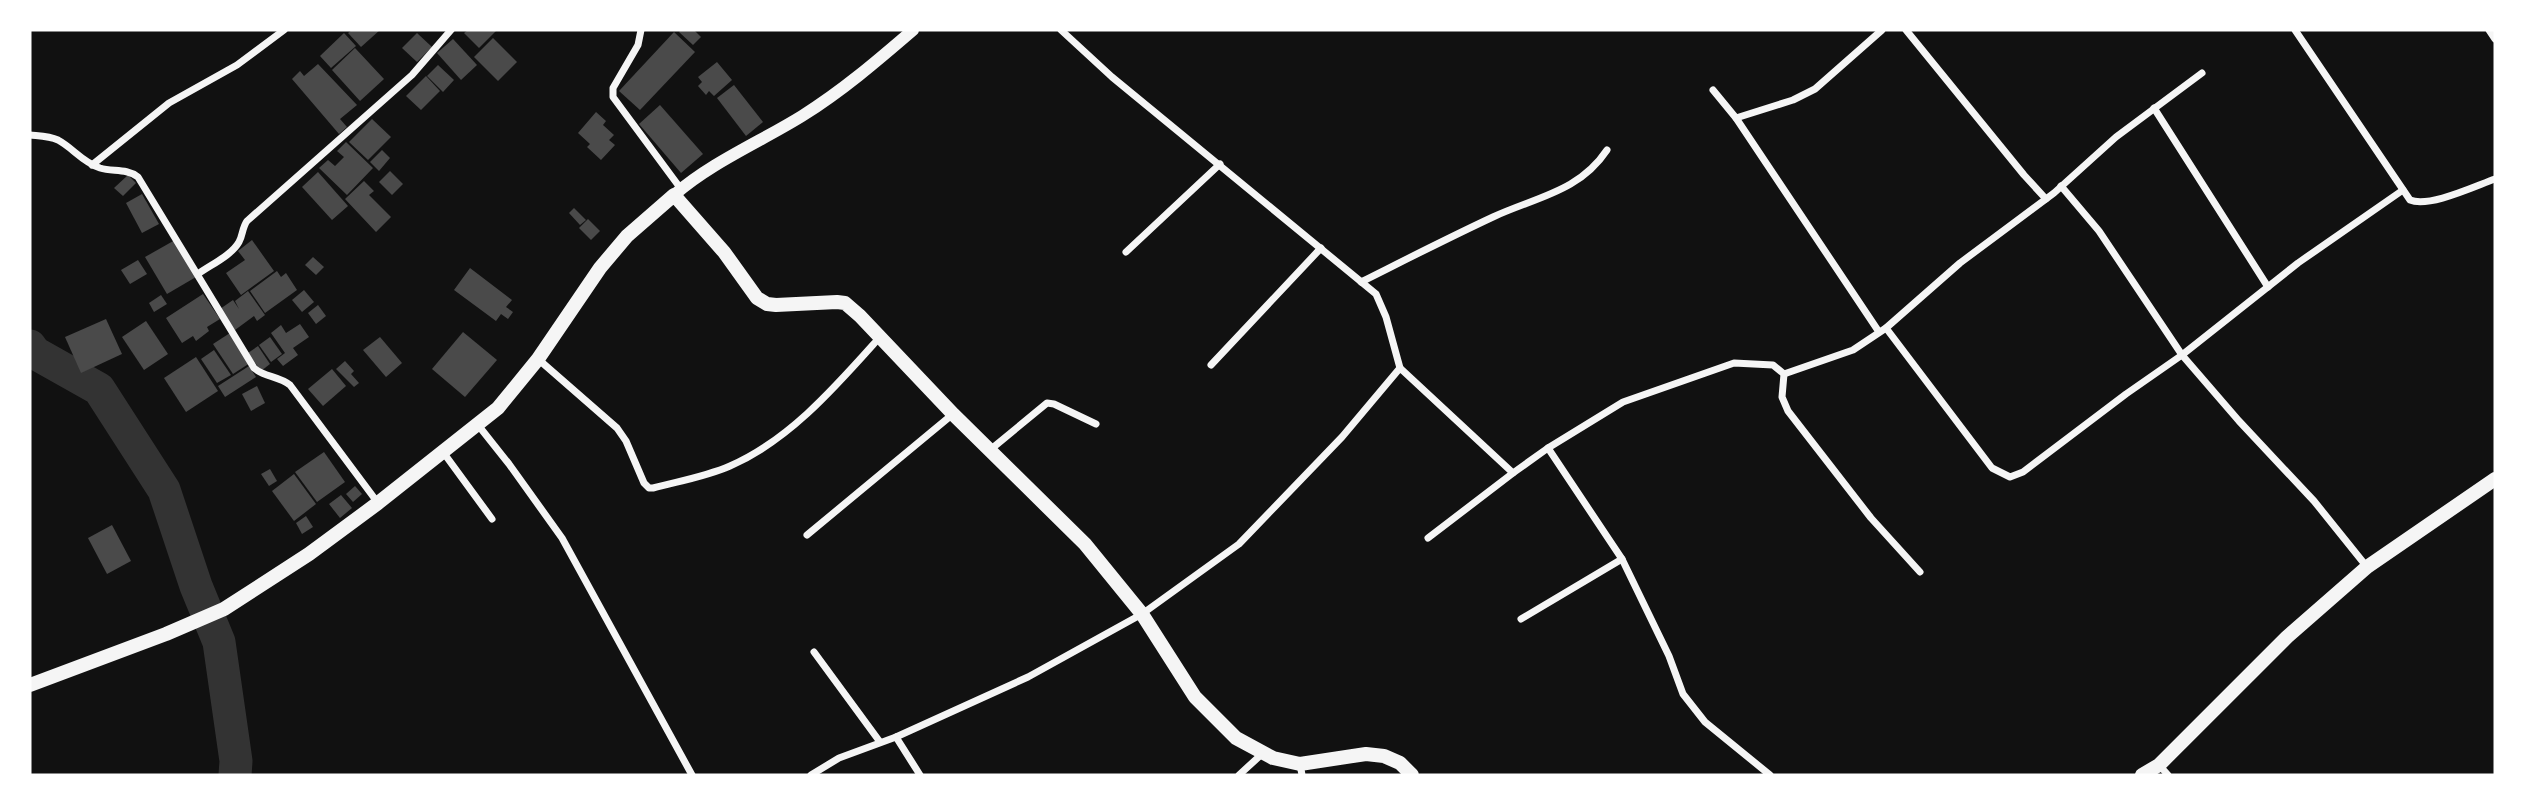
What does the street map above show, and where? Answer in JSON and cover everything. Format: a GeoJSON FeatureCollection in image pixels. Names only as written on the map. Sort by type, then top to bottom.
{"type":"FeatureCollection","features":[{"type":"Feature","properties":{"kind":"main road"},"geometry":{"type":"LineString","coordinates":[[30,685],[224,609],[309,554],[377,503],[498,408],[538,359],[600,268],[627,236],[678,192],[757,298],[766,304],[776,305],[845,303],[880,337],[953,414],[1085,544],[1142,614],[1195,697],[1236,738],[1301,770],[1366,754],[1384,756],[1399,763],[1412,775]]}},
{"type":"Feature","properties":{"kind":"main road"},"geometry":{"type":"LineString","coordinates":[[2142,775],[2163,770],[2287,637],[2367,567],[2495,479]]}},
{"type":"Feature","properties":{"kind":"street"},"geometry":{"type":"LineString","coordinates":[[92,165],[169,103],[237,65],[284,30]]}},
{"type":"Feature","properties":{"kind":"street"},"geometry":{"type":"LineString","coordinates":[[198,274],[234,248],[241,239],[247,221],[412,75],[451,30]]}},
{"type":"Feature","properties":{"kind":"street"},"geometry":{"type":"LineString","coordinates":[[641,30],[638,45],[613,88],[613,97],[678,192],[839,91],[868,70],[913,30]]}},
{"type":"Feature","properties":{"kind":"street"},"geometry":{"type":"LineString","coordinates":[[1061,30],[1112,76],[1376,294],[1381,302],[1399,368],[1513,473]]}},
{"type":"Feature","properties":{"kind":"street"},"geometry":{"type":"LineString","coordinates":[[1736,118],[1815,89],[1882,30]]}},
{"type":"Feature","properties":{"kind":"street"},"geometry":{"type":"LineString","coordinates":[[1906,30],[2046,199]]}},
{"type":"Feature","properties":{"kind":"street"},"geometry":{"type":"LineString","coordinates":[[2295,30],[2410,200],[2419,203],[2452,195],[2495,179]]}},
{"type":"Feature","properties":{"kind":"street"},"geometry":{"type":"LineString","coordinates":[[2489,30],[2495,38]]}},
{"type":"Feature","properties":{"kind":"street"},"geometry":{"type":"LineString","coordinates":[[1784,374],[1853,349],[1883,330],[1960,263],[2062,186],[2116,136],[2202,74]]}},
{"type":"Feature","properties":{"kind":"street"},"geometry":{"type":"LineString","coordinates":[[1713,90],[1736,118],[1883,330],[1992,468],[2010,477],[2023,472],[2182,355],[2268,287],[2403,190]]}},
{"type":"Feature","properties":{"kind":"street"},"geometry":{"type":"LineString","coordinates":[[2154,108],[2268,287]]}},
{"type":"Feature","properties":{"kind":"street"},"geometry":{"type":"LineString","coordinates":[[30,135],[58,140],[92,165],[125,171],[138,177],[254,368],[290,385],[377,503]]}},
{"type":"Feature","properties":{"kind":"street"},"geometry":{"type":"LineString","coordinates":[[1361,282],[1494,216],[1570,185],[1596,167],[1607,150]]}},
{"type":"Feature","properties":{"kind":"street"},"geometry":{"type":"LineString","coordinates":[[1126,252],[1220,164]]}},
{"type":"Feature","properties":{"kind":"street"},"geometry":{"type":"LineString","coordinates":[[2062,186],[2098,231],[2182,355],[2314,501],[2367,567]]}},
{"type":"Feature","properties":{"kind":"street"},"geometry":{"type":"LineString","coordinates":[[1211,365],[1321,248]]}},
{"type":"Feature","properties":{"kind":"street"},"geometry":{"type":"LineString","coordinates":[[538,359],[617,428],[644,483],[653,488],[689,481],[730,466],[757,452],[834,387],[880,337]]}},
{"type":"Feature","properties":{"kind":"street"},"geometry":{"type":"LineString","coordinates":[[1428,538],[1513,473],[1623,402],[1734,363],[1773,365],[1784,374]]}},
{"type":"Feature","properties":{"kind":"street"},"geometry":{"type":"LineString","coordinates":[[811,775],[839,758],[896,737],[1028,677],[1142,614],[1239,544],[1342,437],[1399,368]]}},
{"type":"Feature","properties":{"kind":"street"},"geometry":{"type":"LineString","coordinates":[[1784,374],[1782,397],[1788,411],[1871,518],[1920,572]]}},
{"type":"Feature","properties":{"kind":"street"},"geometry":{"type":"LineString","coordinates":[[989,450],[1047,403],[1096,424]]}},
{"type":"Feature","properties":{"kind":"street"},"geometry":{"type":"LineString","coordinates":[[807,535],[953,414]]}},
{"type":"Feature","properties":{"kind":"street"},"geometry":{"type":"LineString","coordinates":[[478,425],[562,538],[692,775]]}},
{"type":"Feature","properties":{"kind":"street"},"geometry":{"type":"LineString","coordinates":[[1548,449],[1622,559],[1669,656],[1683,694],[1704,722],[1770,775]]}},
{"type":"Feature","properties":{"kind":"street"},"geometry":{"type":"LineString","coordinates":[[443,452],[492,519]]}},
{"type":"Feature","properties":{"kind":"street"},"geometry":{"type":"LineString","coordinates":[[1521,619],[1622,559]]}},
{"type":"Feature","properties":{"kind":"street"},"geometry":{"type":"LineString","coordinates":[[814,652],[880,743]]}},
{"type":"Feature","properties":{"kind":"street"},"geometry":{"type":"LineString","coordinates":[[896,737],[920,775]]}},
{"type":"Feature","properties":{"kind":"street"},"geometry":{"type":"LineString","coordinates":[[1239,775],[1263,753]]}},
{"type":"Feature","properties":{"kind":"building"},"geometry":{"type":"Polygon","coordinates":[[[352,30],[380,30],[361,47],[348,33],[352,30]]]}},
{"type":"Feature","properties":{"kind":"building"},"geometry":{"type":"Polygon","coordinates":[[[468,30],[497,30],[479,48],[464,33],[468,30]]]}},
{"type":"Feature","properties":{"kind":"building"},"geometry":{"type":"Polygon","coordinates":[[[694,30],[701,37],[693,45],[679,32],[694,30]]]}},
{"type":"Feature","properties":{"kind":"building"},"geometry":{"type":"Polygon","coordinates":[[[674,32],[695,52],[640,110],[619,91],[674,32]]]}},
{"type":"Feature","properties":{"kind":"building"},"geometry":{"type":"Polygon","coordinates":[[[344,33],[356,46],[331,68],[320,56],[344,33]]]}},
{"type":"Feature","properties":{"kind":"building"},"geometry":{"type":"Polygon","coordinates":[[[417,33],[432,47],[417,62],[402,48],[417,33]]]}},
{"type":"Feature","properties":{"kind":"building"},"geometry":{"type":"Polygon","coordinates":[[[493,38],[517,62],[498,81],[474,57],[493,38]]]}},
{"type":"Feature","properties":{"kind":"building"},"geometry":{"type":"Polygon","coordinates":[[[453,39],[477,65],[461,80],[437,53],[453,39]]]}},
{"type":"Feature","properties":{"kind":"building"},"geometry":{"type":"Polygon","coordinates":[[[355,48],[384,79],[360,101],[332,70],[355,48]]]}},
{"type":"Feature","properties":{"kind":"building"},"geometry":{"type":"Polygon","coordinates":[[[717,62],[732,80],[714,96],[709,91],[706,95],[698,86],[702,82],[698,77],[717,62]]]}},
{"type":"Feature","properties":{"kind":"building"},"geometry":{"type":"Polygon","coordinates":[[[318,64],[357,105],[340,119],[347,127],[339,134],[292,79],[300,71],[304,76],[318,64]]]}},
{"type":"Feature","properties":{"kind":"building"},"geometry":{"type":"Polygon","coordinates":[[[438,65],[454,80],[443,92],[427,76],[438,65]]]}},
{"type":"Feature","properties":{"kind":"building"},"geometry":{"type":"Polygon","coordinates":[[[426,76],[440,91],[421,110],[406,96],[426,76]]]}},
{"type":"Feature","properties":{"kind":"building"},"geometry":{"type":"Polygon","coordinates":[[[734,85],[763,122],[746,136],[717,98],[734,85]]]}},
{"type":"Feature","properties":{"kind":"building"},"geometry":{"type":"Polygon","coordinates":[[[660,105],[703,154],[681,173],[639,124],[660,105]]]}},
{"type":"Feature","properties":{"kind":"building"},"geometry":{"type":"Polygon","coordinates":[[[596,112],[606,121],[603,125],[614,135],[609,140],[615,145],[601,160],[587,147],[590,144],[578,133],[596,112]]]}},
{"type":"Feature","properties":{"kind":"building"},"geometry":{"type":"Polygon","coordinates":[[[372,119],[391,137],[368,160],[349,142],[372,119]]]}},
{"type":"Feature","properties":{"kind":"building"},"geometry":{"type":"Polygon","coordinates":[[[346,142],[373,168],[347,195],[319,168],[328,160],[335,166],[344,157],[337,151],[346,142]]]}},
{"type":"Feature","properties":{"kind":"building"},"geometry":{"type":"Polygon","coordinates":[[[382,150],[390,158],[379,171],[370,162],[382,150]]]}},
{"type":"Feature","properties":{"kind":"building"},"geometry":{"type":"Polygon","coordinates":[[[390,171],[403,184],[392,195],[379,182],[390,171]]]}},
{"type":"Feature","properties":{"kind":"building"},"geometry":{"type":"Polygon","coordinates":[[[318,172],[348,206],[332,220],[302,187],[318,172]]]}},
{"type":"Feature","properties":{"kind":"building"},"geometry":{"type":"Polygon","coordinates":[[[128,175],[136,183],[123,196],[114,188],[128,175]]]}},
{"type":"Feature","properties":{"kind":"building"},"geometry":{"type":"Polygon","coordinates":[[[364,181],[374,191],[369,195],[391,217],[376,232],[345,199],[364,181]]]}},
{"type":"Feature","properties":{"kind":"building"},"geometry":{"type":"Polygon","coordinates":[[[142,194],[159,224],[142,233],[126,203],[142,194]]]}},
{"type":"Feature","properties":{"kind":"building"},"geometry":{"type":"Polygon","coordinates":[[[574,208],[586,220],[580,225],[569,213],[574,208]]]}},
{"type":"Feature","properties":{"kind":"building"},"geometry":{"type":"Polygon","coordinates":[[[588,219],[600,231],[591,240],[579,228],[588,219]]]}},
{"type":"Feature","properties":{"kind":"building"},"geometry":{"type":"Polygon","coordinates":[[[175,240],[196,277],[167,294],[145,257],[175,240]]]}},
{"type":"Feature","properties":{"kind":"building"},"geometry":{"type":"Polygon","coordinates":[[[252,240],[274,271],[241,295],[226,273],[245,260],[238,251],[252,240]]]}},
{"type":"Feature","properties":{"kind":"building"},"geometry":{"type":"Polygon","coordinates":[[[313,257],[324,267],[316,275],[305,265],[313,257]]]}},
{"type":"Feature","properties":{"kind":"building"},"geometry":{"type":"Polygon","coordinates":[[[138,260],[147,274],[130,284],[121,270],[138,260]]]}},
{"type":"Feature","properties":{"kind":"building"},"geometry":{"type":"Polygon","coordinates":[[[470,268],[512,300],[506,307],[513,312],[508,319],[501,314],[496,321],[454,290],[470,268]]]}},
{"type":"Feature","properties":{"kind":"building"},"geometry":{"type":"Polygon","coordinates":[[[277,271],[281,277],[286,273],[297,290],[265,313],[250,291],[277,271]]]}},
{"type":"Feature","properties":{"kind":"building"},"geometry":{"type":"Polygon","coordinates":[[[304,290],[314,302],[302,312],[292,300],[304,290]]]}},
{"type":"Feature","properties":{"kind":"building"},"geometry":{"type":"Polygon","coordinates":[[[248,291],[265,315],[257,321],[254,316],[235,330],[220,309],[233,300],[239,309],[235,301],[248,291]]]}},
{"type":"Feature","properties":{"kind":"building"},"geometry":{"type":"Polygon","coordinates":[[[203,294],[220,319],[207,327],[209,331],[196,341],[193,336],[182,343],[166,318],[203,294]]]}},
{"type":"Feature","properties":{"kind":"building"},"geometry":{"type":"Polygon","coordinates":[[[161,295],[167,304],[154,312],[149,303],[161,295]]]}},
{"type":"Feature","properties":{"kind":"building"},"geometry":{"type":"Polygon","coordinates":[[[318,305],[326,316],[316,324],[308,313],[318,305]]]}},
{"type":"Feature","properties":{"kind":"building"},"geometry":{"type":"Polygon","coordinates":[[[106,319],[122,354],[81,373],[65,337],[106,319]]]}},
{"type":"Feature","properties":{"kind":"building"},"geometry":{"type":"Polygon","coordinates":[[[146,321],[168,354],[144,370],[122,337],[146,321]]]}},
{"type":"Feature","properties":{"kind":"building"},"geometry":{"type":"Polygon","coordinates":[[[300,324],[309,337],[293,348],[298,355],[283,366],[277,359],[285,353],[271,333],[281,325],[286,333],[300,324]]]}},
{"type":"Feature","properties":{"kind":"building"},"geometry":{"type":"Polygon","coordinates":[[[463,332],[497,360],[465,397],[432,369],[463,332]]]}},
{"type":"Feature","properties":{"kind":"building"},"geometry":{"type":"Polygon","coordinates":[[[230,333],[250,363],[233,374],[213,344],[230,333]]]}},
{"type":"Feature","properties":{"kind":"building"},"geometry":{"type":"Polygon","coordinates":[[[270,337],[282,354],[271,362],[259,345],[270,337]]]}},
{"type":"Feature","properties":{"kind":"building"},"geometry":{"type":"Polygon","coordinates":[[[380,337],[402,363],[386,377],[363,350],[380,337]]]}},
{"type":"Feature","properties":{"kind":"building"},"geometry":{"type":"Polygon","coordinates":[[[258,346],[270,364],[261,371],[248,353],[258,346]]]}},
{"type":"Feature","properties":{"kind":"building"},"geometry":{"type":"Polygon","coordinates":[[[214,350],[231,375],[217,383],[201,359],[214,350]]]}},
{"type":"Feature","properties":{"kind":"building"},"geometry":{"type":"Polygon","coordinates":[[[196,357],[218,391],[186,412],[164,378],[196,357]]]}},
{"type":"Feature","properties":{"kind":"building"},"geometry":{"type":"Polygon","coordinates":[[[345,361],[354,371],[351,374],[359,383],[354,387],[336,369],[345,361]]]}},
{"type":"Feature","properties":{"kind":"building"},"geometry":{"type":"Polygon","coordinates":[[[249,366],[256,377],[225,397],[218,386],[249,366]]]}},
{"type":"Feature","properties":{"kind":"building"},"geometry":{"type":"Polygon","coordinates":[[[332,369],[346,386],[323,406],[308,389],[332,369]]]}},
{"type":"Feature","properties":{"kind":"building"},"geometry":{"type":"Polygon","coordinates":[[[257,386],[265,403],[251,411],[242,394],[257,386]]]}},
{"type":"Feature","properties":{"kind":"building"},"geometry":{"type":"Polygon","coordinates":[[[324,452],[345,482],[317,502],[295,472],[324,452]]]}},
{"type":"Feature","properties":{"kind":"building"},"geometry":{"type":"Polygon","coordinates":[[[270,469],[277,481],[269,486],[261,474],[270,469]]]}},
{"type":"Feature","properties":{"kind":"building"},"geometry":{"type":"Polygon","coordinates":[[[294,474],[316,504],[294,521],[272,491],[294,474]]]}},
{"type":"Feature","properties":{"kind":"building"},"geometry":{"type":"Polygon","coordinates":[[[355,486],[362,494],[353,502],[346,494],[355,486]]]}},
{"type":"Feature","properties":{"kind":"building"},"geometry":{"type":"Polygon","coordinates":[[[341,495],[352,508],[340,518],[329,504],[341,495]]]}},
{"type":"Feature","properties":{"kind":"building"},"geometry":{"type":"Polygon","coordinates":[[[306,516],[313,527],[302,534],[296,523],[306,516]]]}},
{"type":"Feature","properties":{"kind":"building"},"geometry":{"type":"Polygon","coordinates":[[[112,525],[131,561],[107,574],[88,538],[112,525]]]}},
{"type":"Feature","properties":{"kind":"waterway"},"geometry":{"type":"LineString","coordinates":[[30,346],[35,353],[99,389],[164,490],[196,586],[219,642],[236,761],[235,775]]}}]}
